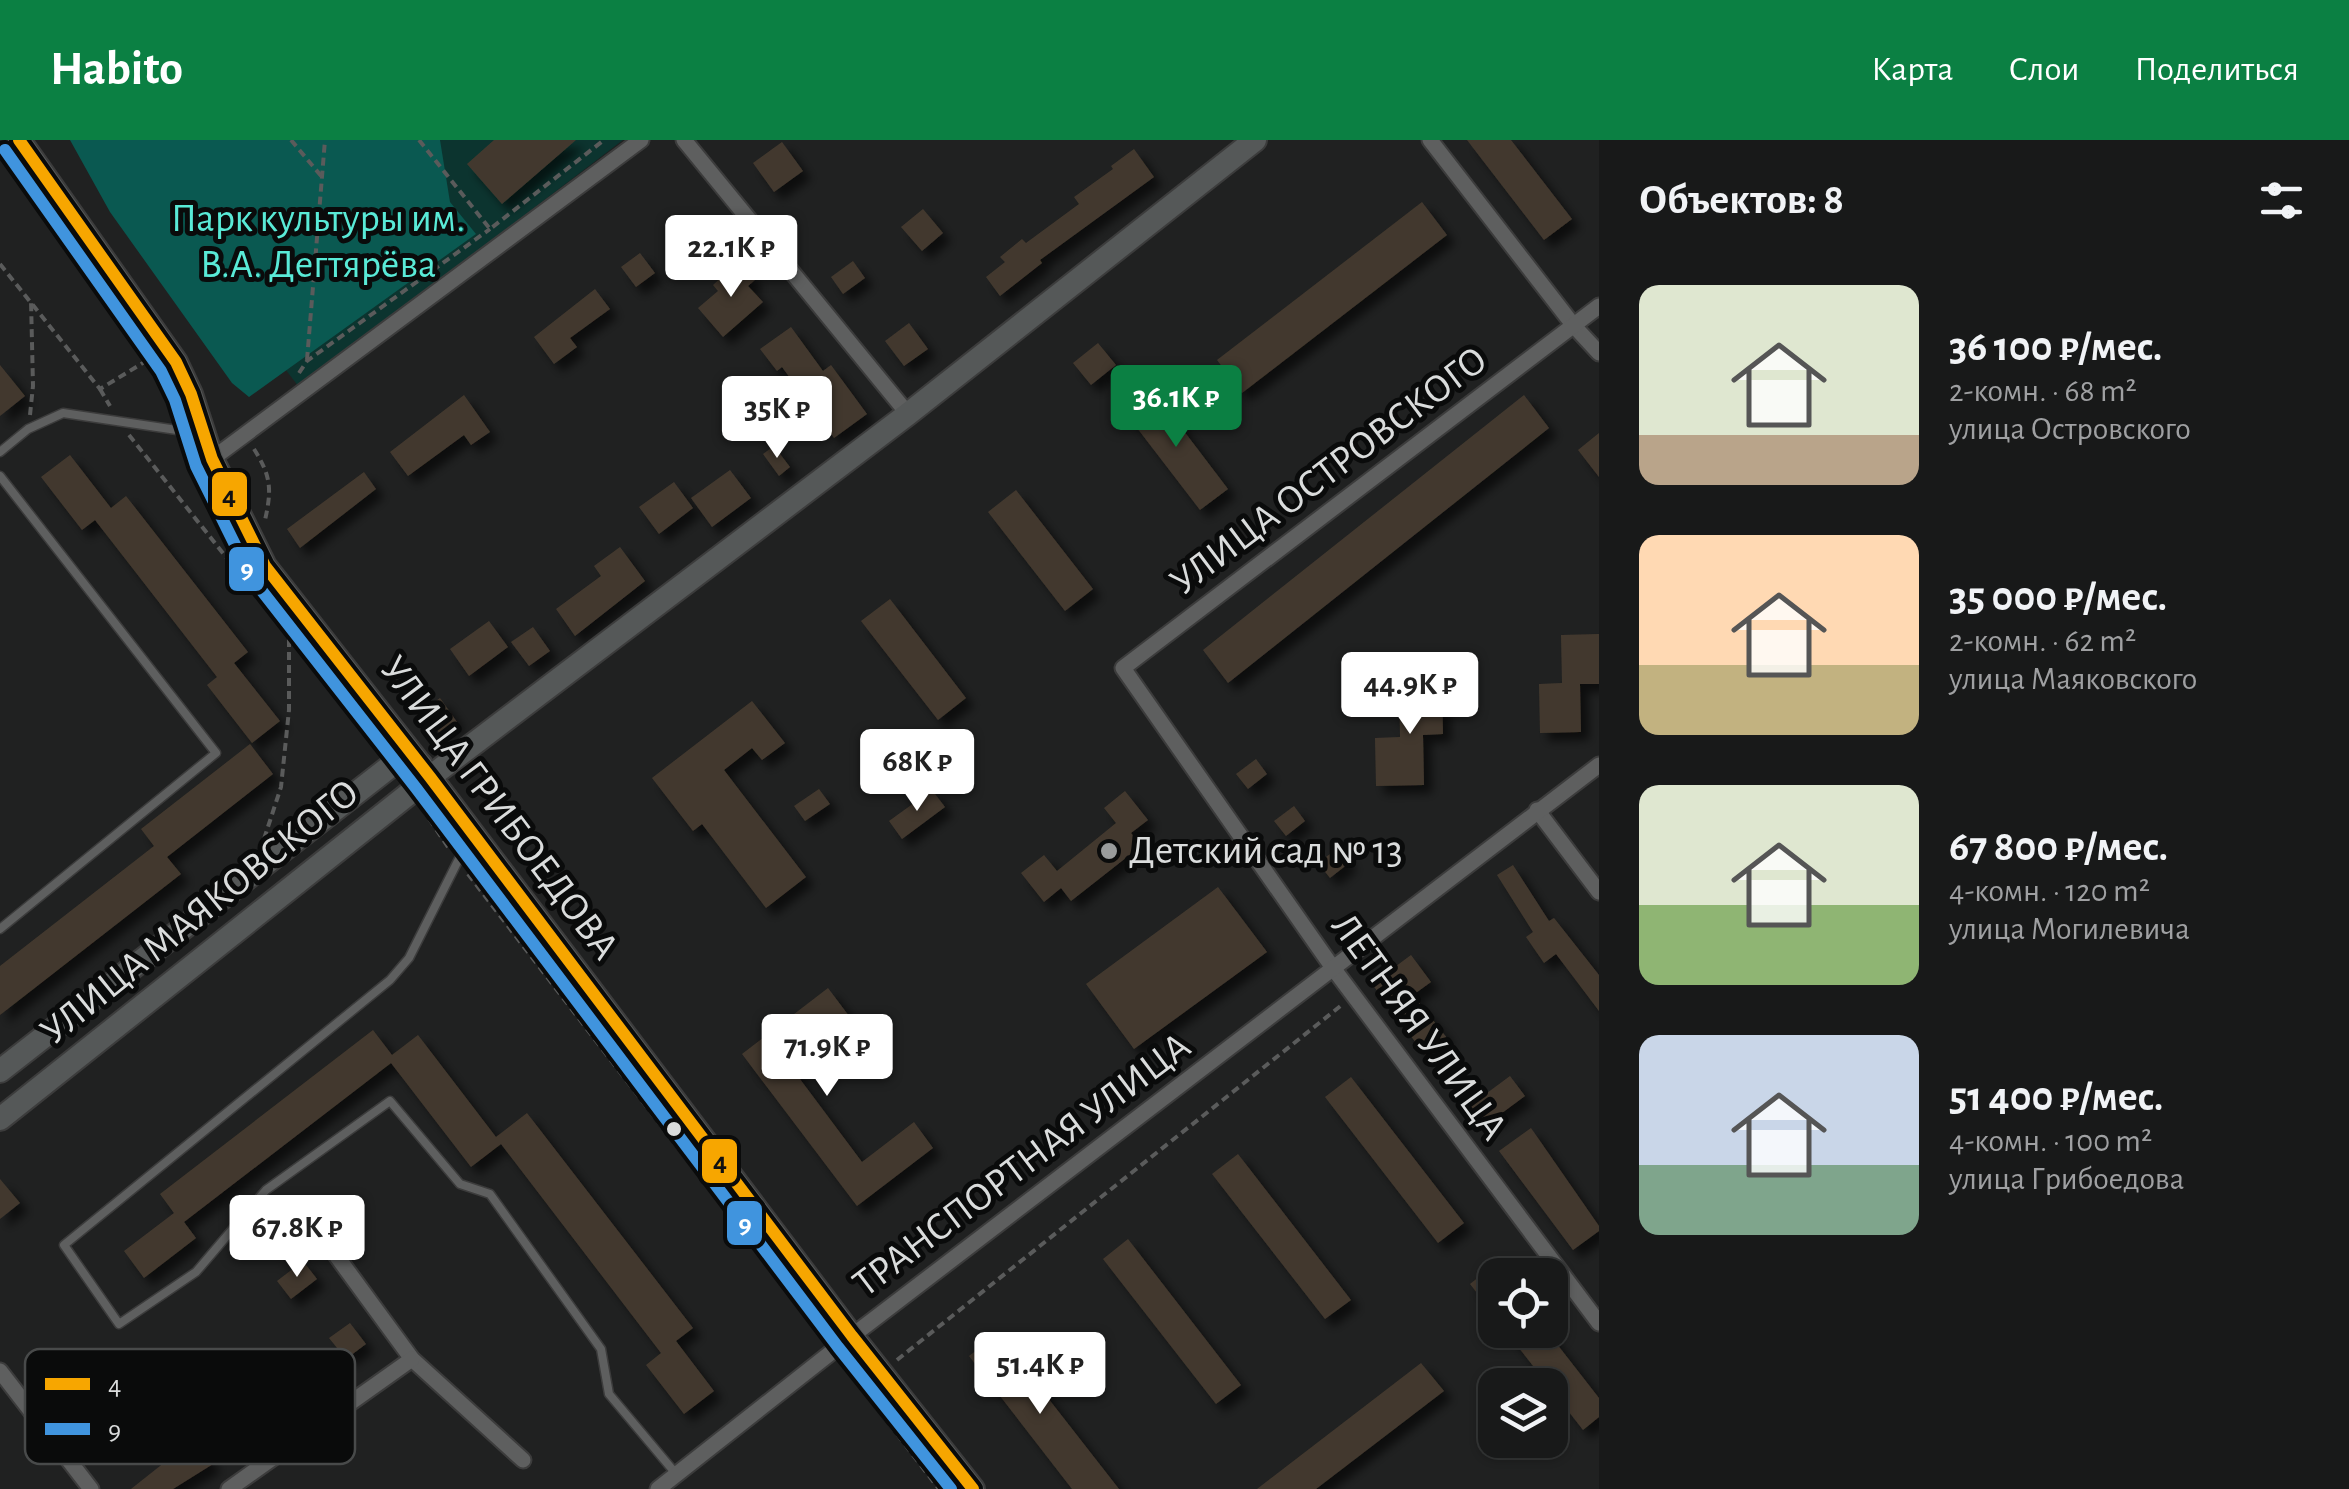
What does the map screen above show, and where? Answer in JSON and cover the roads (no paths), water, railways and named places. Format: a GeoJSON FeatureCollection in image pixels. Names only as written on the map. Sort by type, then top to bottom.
{"type":"FeatureCollection","features":[{"type":"Feature","properties":{"kind":"street","name":"УЛИЦА ГРИБОЕДОВА"},"geometry":{"type":"LineString","coordinates":[[19,140],[166,349],[192,394],[212,459],[265,566],[421,777],[472,832],[843,1343],[882,1372],[973,1489]]}},
{"type":"Feature","properties":{"kind":"street"},"geometry":{"type":"LineString","coordinates":[[212,459],[641,140]]}},
{"type":"Feature","properties":{"kind":"street"},"geometry":{"type":"LineString","coordinates":[[684,140],[908,414]]}},
{"type":"Feature","properties":{"kind":"street","name":"УЛИЦА МАЯКОВСКОГО"},"geometry":{"type":"LineString","coordinates":[[0,1119],[421,777],[908,414],[1255,140]]}},
{"type":"Feature","properties":{"kind":"street"},"geometry":{"type":"LineString","coordinates":[[1430,140],[1574,326],[1599,352]]}},
{"type":"Feature","properties":{"kind":"street","name":"УЛИЦА ОСТРОВСКОГО"},"geometry":{"type":"LineString","coordinates":[[1123,668],[1599,306]]}},
{"type":"Feature","properties":{"kind":"street","name":"ЛЕТНЯЯ УЛИЦА"},"geometry":{"type":"LineString","coordinates":[[1123,668],[1333,968],[1599,1323]]}},
{"type":"Feature","properties":{"kind":"street","name":"УЛИЦА МАЯКОВСКОГО"},"geometry":{"type":"LineString","coordinates":[[0,1071],[392,765],[421,777]]}},
{"type":"Feature","properties":{"kind":"street","name":"ТРАНСПОРТНАЯ УЛИЦА"},"geometry":{"type":"LineString","coordinates":[[658,1489],[1599,765]]}},
{"type":"Feature","properties":{"kind":"street"},"geometry":{"type":"LineString","coordinates":[[1536,810],[1599,892]]}},
{"type":"Feature","properties":{"kind":"street"},"geometry":{"type":"LineString","coordinates":[[322,1236],[412,1358],[523,1460]]}},
{"type":"Feature","properties":{"kind":"street"},"geometry":{"type":"LineString","coordinates":[[355,1399],[412,1358]]}},
{"type":"Feature","properties":{"kind":"street"},"geometry":{"type":"LineString","coordinates":[[0,1371],[25,1403]]}},
{"type":"Feature","properties":{"kind":"street"},"geometry":{"type":"LineString","coordinates":[[72,1464],[91,1489]]}},
{"type":"Feature","properties":{"kind":"street"},"geometry":{"type":"LineString","coordinates":[[229,1489],[264,1464]]}},
{"type":"Feature","properties":{"kind":"lane"},"geometry":{"type":"LineString","coordinates":[[0,452],[28,429],[63,413],[204,434]]}},
{"type":"Feature","properties":{"kind":"lane"},"geometry":{"type":"LineString","coordinates":[[0,476],[216,753],[0,929]]}},
{"type":"Feature","properties":{"kind":"lane"},"geometry":{"type":"LineString","coordinates":[[472,832],[409,958],[390,980],[64,1245],[119,1324],[196,1272],[266,1190],[390,1101],[460,1184],[490,1194],[601,1348],[609,1394],[677,1474]]}},
{"type":"Feature","properties":{"kind":"place","name":"Детский сад № 13"},"geometry":{"type":"Point","coordinates":[1109,851]}},
{"type":"Feature","properties":{"kind":"park label","name":"Парк культуры им. В.А. Дегтярёва"},"geometry":{"type":"Point","coordinates":[318,242]}}]}
